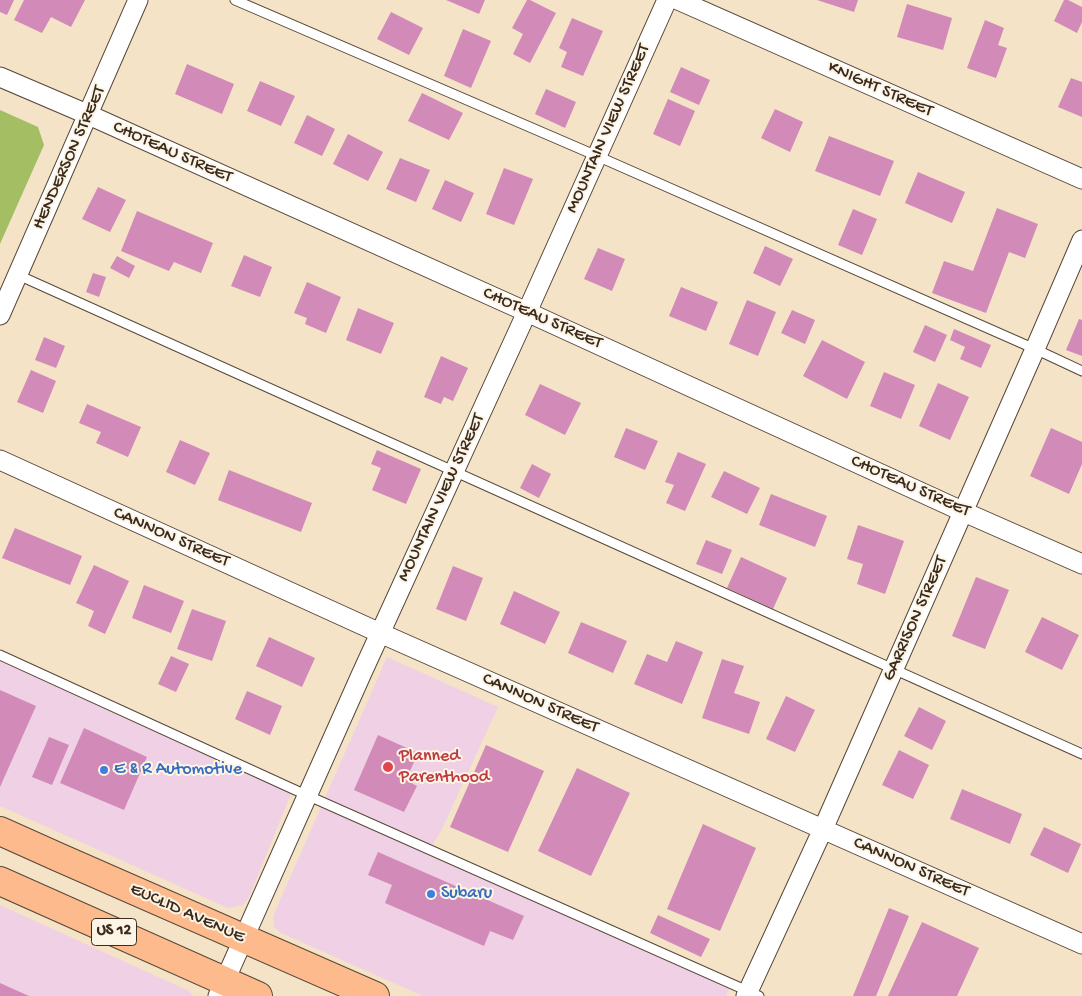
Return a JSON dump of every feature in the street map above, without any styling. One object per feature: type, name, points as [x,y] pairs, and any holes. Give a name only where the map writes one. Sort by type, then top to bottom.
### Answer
[{"type":"highway","name":"EUCLID AVENUE","points":[[0,831],[375,996]]},
{"type":"highway","name":"US 12","points":[[0,881],[221,989],[258,996]]},
{"type":"street","name":"HENDERSON STREET","points":[[0,315],[138,0]]},
{"type":"street","name":"MOUNTAIN VIEW STREET","points":[[221,989],[667,0]]},
{"type":"street","name":"KNIGHT STREET","points":[[678,0],[1082,179]]},
{"type":"street","name":"CHOTEAU STREET","points":[[0,77],[89,115],[527,312],[1082,564]]},
{"type":"street","name":"GARRISON STREET","points":[[751,994],[1082,240]]},
{"type":"street","name":"CANNON STREET","points":[[0,460],[380,633],[1082,944]]},
{"type":"lane","points":[[235,0],[597,156],[1082,371]]},
{"type":"lane","points":[[18,275],[1082,754]]},
{"type":"lane","points":[[0,655],[751,994]]},
{"type":"shaded area","points":[[0,655],[293,789],[249,897],[243,905],[228,908],[0,806]]},
{"type":"shaded area","points":[[387,657],[498,707],[442,829],[430,849],[731,984],[726,996],[423,996],[281,933],[274,927],[273,916]]},
{"type":"shaded area","points":[[0,905],[189,991],[193,996],[0,996]]},
{"type":"green space","points":[[0,110],[38,127],[44,145],[0,244]]},
{"type":"building","points":[[0,0],[14,0],[7,15],[0,12]]},
{"type":"building","points":[[24,0],[85,0],[71,27],[51,17],[42,33],[14,20]]},
{"type":"building","points":[[446,0],[485,0],[479,14]]},
{"type":"building","points":[[527,0],[556,13],[530,63],[513,54],[523,34],[512,28]]},
{"type":"building","points":[[817,0],[858,0],[854,12]]},
{"type":"building","points":[[1064,0],[1082,7],[1082,22],[1077,33],[1054,21]]},
{"type":"building","points":[[907,4],[952,18],[943,50],[897,37]]},
{"type":"building","points":[[391,12],[423,28],[409,55],[377,39]]},
{"type":"building","points":[[572,18],[603,31],[583,76],[561,67],[567,52],[559,48]]},
{"type":"building","points":[[985,20],[1004,28],[998,45],[1007,48],[996,78],[967,68]]},
{"type":"building","points":[[463,29],[491,41],[471,88],[444,76]]},
{"type":"building","points":[[187,64],[234,84],[222,114],[175,94]]},
{"type":"building","points":[[681,67],[710,80],[699,105],[670,92]]},
{"type":"building","points":[[1071,78],[1082,82],[1082,117],[1058,107]]},
{"type":"building","points":[[260,81],[295,96],[281,126],[247,111]]},
{"type":"building","points":[[546,89],[576,102],[565,128],[535,114]]},
{"type":"building","points":[[422,93],[463,113],[449,140],[408,121]]},
{"type":"building","points":[[668,99],[695,111],[680,146],[653,134]]},
{"type":"building","points":[[775,109],[803,122],[790,152],[761,138]]},
{"type":"building","points":[[307,115],[335,129],[322,156],[294,143]]},
{"type":"building","points":[[348,134],[383,152],[368,181],[333,164]]},
{"type":"building","points":[[829,136],[894,161],[880,196],[815,171]]},
{"type":"building","points":[[400,158],[430,170],[416,202],[386,189]]},
{"type":"building","points":[[504,168],[533,179],[514,225],[486,214]]},
{"type":"building","points":[[918,172],[965,192],[952,223],[905,203]]},
{"type":"building","points":[[445,180],[474,193],[461,222],[432,209]]},
{"type":"building","points":[[98,187],[126,200],[110,232],[82,219]]},
{"type":"building","points":[[997,208],[1038,224],[1025,258],[1009,252],[986,313],[932,293],[944,261],[973,271]]},
{"type":"building","points":[[853,209],[877,219],[862,255],[838,245]]},
{"type":"building","points":[[137,211],[213,243],[201,273],[174,262],[169,271],[121,251]]},
{"type":"building","points":[[765,246],[793,259],[780,286],[753,273]]},
{"type":"building","points":[[598,248],[625,259],[612,291],[584,279]]},
{"type":"building","points":[[244,255],[272,267],[260,297],[231,286]]},
{"type":"building","points":[[117,256],[135,266],[129,278],[110,268]]},
{"type":"building","points":[[93,273],[106,277],[99,297],[86,292]]},
{"type":"building","points":[[307,282],[341,297],[326,333],[305,324],[307,318],[294,313]]},
{"type":"building","points":[[681,287],[718,302],[706,331],[669,316]]},
{"type":"building","points":[[747,300],[776,312],[758,356],[729,344]]},
{"type":"building","points":[[358,308],[394,323],[381,354],[346,340]]},
{"type":"building","points":[[792,310],[815,320],[805,344],[781,333]]},
{"type":"building","points":[[1079,319],[1082,320],[1082,356],[1066,350]]},
{"type":"building","points":[[925,325],[947,335],[935,362],[913,352]]},
{"type":"building","points":[[954,329],[991,345],[981,368],[960,359],[965,347],[950,340]]},
{"type":"building","points":[[44,337],[65,346],[56,368],[35,360]]},
{"type":"building","points":[[822,340],[865,362],[847,399],[803,376]]},
{"type":"building","points":[[441,356],[468,368],[453,401],[444,397],[441,404],[424,397]]},
{"type":"building","points":[[31,370],[56,381],[43,413],[17,402]]},
{"type":"building","points":[[884,372],[915,385],[901,419],[870,406]]},
{"type":"building","points":[[938,383],[969,397],[950,440],[919,426]]},
{"type":"building","points":[[540,384],[581,403],[565,435],[525,415]]},
{"type":"building","points":[[87,404],[141,427],[128,457],[96,443],[101,432],[79,423]]},
{"type":"building","points":[[626,428],[658,441],[645,470],[614,457]]},
{"type":"building","points":[[1051,428],[1082,442],[1082,464],[1069,494],[1030,476]]},
{"type":"building","points":[[180,440],[210,453],[195,485],[166,472]]},
{"type":"building","points":[[377,450],[421,469],[406,504],[372,490],[381,468],[371,464]]},
{"type":"building","points":[[678,452],[706,464],[685,511],[666,503],[674,485],[665,482]]},
{"type":"building","points":[[532,464],[551,474],[539,498],[520,488]]},
{"type":"building","points":[[229,470],[312,503],[301,532],[218,500]]},
{"type":"building","points":[[724,471],[760,488],[747,514],[711,497]]},
{"type":"building","points":[[771,494],[827,516],[815,547],[759,525]]},
{"type":"building","points":[[858,525],[904,541],[885,594],[857,584],[863,564],[847,559]]},
{"type":"building","points":[[15,528],[82,556],[70,585],[2,558]]},
{"type":"building","points":[[706,540],[732,550],[722,574],[696,564]]},
{"type":"building","points":[[741,557],[787,578],[773,609],[727,588]]},
{"type":"building","points":[[94,565],[129,581],[105,634],[88,626],[94,611],[76,603]]},
{"type":"building","points":[[453,566],[483,578],[466,621],[436,609]]},
{"type":"building","points":[[976,577],[1009,590],[985,649],[952,636]]},
{"type":"building","points":[[144,585],[184,601],[171,633],[132,618]]},
{"type":"building","points":[[514,591],[560,612],[545,644],[500,624]]},
{"type":"building","points":[[192,609],[226,621],[212,661],[177,649]]},
{"type":"building","points":[[1042,617],[1079,635],[1062,670],[1025,652]]},
{"type":"building","points":[[581,622],[627,641],[613,673],[568,653]]},
{"type":"building","points":[[269,637],[315,658],[302,687],[256,666]]},
{"type":"building","points":[[676,641],[703,652],[682,704],[634,684],[647,654],[667,662]]},
{"type":"building","points":[[171,656],[189,664],[176,692],[158,684]]},
{"type":"building","points":[[722,659],[744,666],[734,693],[760,702],[749,734],[702,718]]},
{"type":"building","points":[[0,690],[36,706],[0,787]]},
{"type":"building","points":[[247,691],[282,706],[270,735],[235,719]]},
{"type":"building","points":[[786,696],[815,710],[795,752],[766,739]]},
{"type":"building","points":[[919,707],[946,721],[932,750],[904,736]]},
{"type":"building","name":"E & R Automotive","points":[[84,728],[147,757],[124,810],[60,783]]},
{"type":"building","name":"Planned Parenthood","points":[[378,735],[418,753],[406,780],[417,786],[404,812],[354,790]]},
{"type":"building","points":[[49,737],[69,745],[52,785],[32,777]]},
{"type":"building","points":[[486,745],[544,771],[508,852],[450,827]]},
{"type":"building","points":[[899,750],[929,765],[913,799],[882,785]]},
{"type":"building","points":[[577,768],[630,793],[591,876],[538,851]]},
{"type":"building","points":[[962,789],[1022,814],[1010,844],[950,819]]},
{"type":"building","points":[[703,824],[756,848],[720,931],[667,909]]},
{"type":"building","points":[[1044,827],[1081,844],[1068,873],[1030,855]]},
{"type":"building","name":"Subaru","points":[[378,852],[524,916],[513,940],[490,931],[484,946],[385,903],[392,885],[368,875]]},
{"type":"building","points":[[889,908],[909,916],[876,996],[853,996]]},
{"type":"building","points":[[658,915],[710,939],[701,957],[650,933]]},
{"type":"building","points":[[922,922],[979,948],[957,996],[888,996]]},
{"type":"building","points":[[0,983],[29,996],[0,996]]},
{"type":"place","name":"Planned Parenthood","points":[[388,767]]},
{"type":"place","name":"E & R Automotive","points":[[104,770]]},
{"type":"place","name":"Subaru","points":[[431,894]]}]
